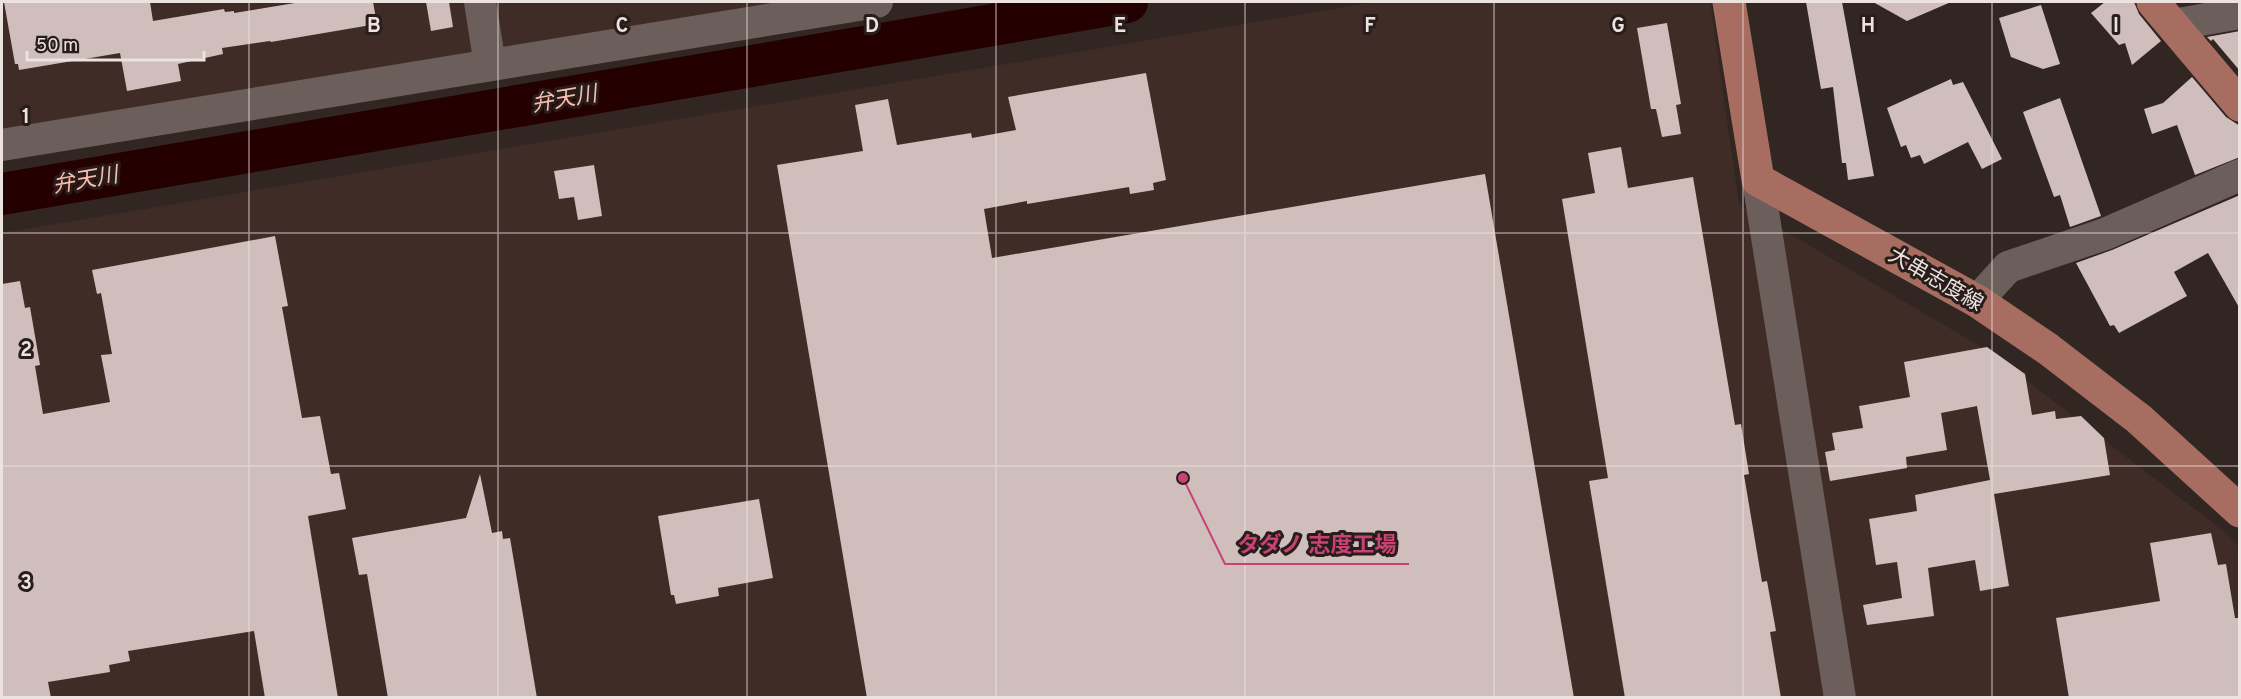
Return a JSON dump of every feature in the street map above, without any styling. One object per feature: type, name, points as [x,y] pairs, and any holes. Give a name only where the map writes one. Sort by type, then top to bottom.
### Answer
[{"type":"main road","points":[[1729,2],[1758,180]]},
{"type":"main road","points":[[2163,13],[2240,105]]},
{"type":"main road","name":"大串志度線","points":[[1758,180],[1977,301],[2048,349],[2139,419],[2240,511]]},
{"type":"street","points":[[480,2],[490,65]]},
{"type":"street","points":[[2,145],[877,2]]},
{"type":"street","points":[[2163,13],[2240,13]]},
{"type":"street","points":[[1977,301],[2008,267],[2105,234],[2240,175]]},
{"type":"street","points":[[1758,180],[1840,698]]},
{"type":"shaded area","points":[[2,2],[823,2],[2,130]]},
{"type":"shaded area","points":[[1375,2],[1710,2],[1739,204],[1988,351],[2226,533],[2239,546],[2239,697],[2,698],[2,233]]},
{"type":"building","points":[[4,2],[150,2],[153,21],[224,9],[225,12],[234,11],[234,13],[301,2],[373,2],[377,24],[222,48],[223,54],[178,64],[181,81],[127,91],[120,53],[19,70],[18,64],[15,64]]},
{"type":"building","points":[[426,2],[449,2],[453,27],[431,31]]},
{"type":"building","points":[[1806,2],[1842,2],[1874,176],[1848,180],[1846,163],[1842,163],[1833,87],[1821,89]]},
{"type":"building","points":[[1873,2],[1951,2],[1907,21]]},
{"type":"building","points":[[2105,2],[2134,2],[2139,14],[2161,41],[2132,65],[2125,43],[2119,45],[2091,13]]},
{"type":"building","points":[[2041,5],[2060,64],[2043,69],[2011,57],[1999,18]]},
{"type":"building","points":[[1667,23],[1681,104],[1676,105],[1681,134],[1662,137],[1656,109],[1651,109],[1637,28]]},
{"type":"building","points":[[2240,31],[2240,71],[2213,39],[2211,41],[2207,37]]},
{"type":"building","points":[[1146,73],[1166,180],[1153,183],[1154,190],[1130,194],[1129,187],[984,209],[992,258],[1485,174],[1574,698],[867,698],[777,165],[863,151],[855,105],[888,99],[897,145],[971,133],[972,138],[1016,130],[1008,97]]},
{"type":"building","points":[[2192,77],[2226,117],[2240,126],[2240,157],[2195,175],[2177,125],[2152,134],[2144,109],[2163,103]]},
{"type":"building","points":[[1951,79],[1953,85],[1963,82],[2002,159],[1982,169],[1968,142],[1924,164],[1920,155],[1911,158],[1906,145],[1901,147],[1887,108]]},
{"type":"building","points":[[2060,98],[2101,216],[2070,227],[2060,195],[2054,197],[2023,112]]},
{"type":"building","points":[[1621,147],[1628,188],[1693,177],[1735,425],[1741,424],[1749,474],[1744,475],[1762,582],[1767,581],[1776,631],[1770,632],[1781,698],[1625,698],[1589,481],[1608,478],[1562,199],[1595,193],[1588,153]]},
{"type":"building","points":[[594,165],[602,216],[578,220],[574,197],[559,199],[554,171]]},
{"type":"building","points":[[2240,195],[2240,309],[2208,253],[2174,272],[2187,296],[2119,333],[2114,325],[2110,326],[2076,263]]},
{"type":"building","points":[[275,236],[288,306],[282,307],[302,418],[320,416],[331,474],[339,473],[346,509],[308,516],[338,698],[265,698],[254,631],[128,651],[130,661],[109,665],[110,672],[48,682],[51,698],[2,698],[2,284],[20,281],[25,308],[30,307],[40,365],[35,366],[43,414],[110,402],[101,355],[112,354],[101,293],[97,294],[92,270]]},
{"type":"building","points":[[1987,347],[2025,374],[2032,415],[2055,411],[2056,419],[2081,416],[2104,438],[2110,475],[1994,494],[2009,586],[1980,591],[1975,560],[1928,568],[1934,616],[1867,625],[1863,605],[1902,598],[1897,562],[1876,565],[1869,519],[1917,511],[1915,495],[1990,480],[1977,406],[1941,413],[1947,450],[1906,457],[1907,468],[1830,481],[1825,452],[1835,450],[1832,433],[1863,428],[1859,406],[1910,397],[1904,362]]},
{"type":"building","points":[[480,474],[492,533],[502,531],[503,539],[510,538],[537,698],[388,698],[367,574],[359,575],[352,538],[466,518]]},
{"type":"building","points":[[759,499],[773,578],[718,588],[719,596],[676,604],[674,595],[671,595],[658,516]]},
{"type":"building","points":[[2211,533],[2218,565],[2226,564],[2235,618],[2240,618],[2240,698],[2069,698],[2056,618],[2160,601],[2150,543]]},
{"type":"waterway","name":"弁天川","points":[[2,194],[1127,2]]},
{"type":"place","name":"タダノ 志度工場","points":[[1183,478]]}]
